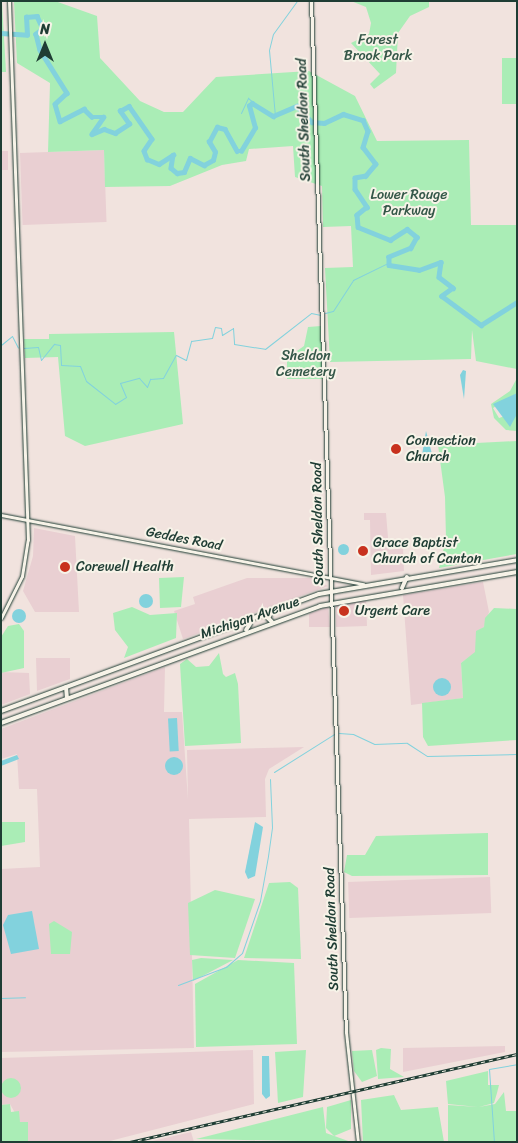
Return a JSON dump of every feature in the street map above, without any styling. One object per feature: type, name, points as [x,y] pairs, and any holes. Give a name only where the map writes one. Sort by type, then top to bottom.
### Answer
[{"type":"main road","name":"Michigan Avenue","points":[[1,711],[272,610],[331,591],[422,574],[517,560]]},
{"type":"main road","name":"Michigan Avenue","points":[[1,723],[244,632],[331,602],[402,588],[517,572]]},
{"type":"main road","points":[[422,574],[419,580],[423,585]]},
{"type":"main road","points":[[402,588],[407,577]]},
{"type":"main road","points":[[272,610],[268,618],[272,622]]},
{"type":"main road","points":[[244,632],[250,625],[245,620]]},
{"type":"main road","points":[[107,671],[103,678],[108,683]]},
{"type":"main road","points":[[66,687],[67,698]]},
{"type":"street","points":[[1,618],[25,568],[28,520],[9,1]]},
{"type":"street","name":"South Sheldon Road","points":[[311,1],[348,1047],[358,1142]]},
{"type":"street","name":"Geddes Road","points":[[1,515],[363,584]]},
{"type":"shaded area","points":[[104,150],[107,222],[23,225],[20,153]]},
{"type":"shaded area","points":[[1,151],[8,151],[8,170],[1,170]]},
{"type":"shaded area","points":[[364,513],[386,513],[389,550],[403,548],[404,571],[371,575],[370,520],[364,520]]},
{"type":"shaded area","points":[[34,528],[75,536],[79,612],[35,612],[23,591],[33,556]]},
{"type":"shaded area","points":[[247,578],[310,578],[328,586],[183,639],[174,611],[195,604],[193,597]]},
{"type":"shaded area","points":[[483,582],[489,612],[484,627],[476,632],[476,652],[461,663],[463,698],[411,705],[403,595]]},
{"type":"shaded area","points":[[366,599],[367,626],[336,627],[336,604]]},
{"type":"shaded area","points":[[328,606],[330,627],[309,627],[309,614]]},
{"type":"shaded area","points":[[36,658],[70,658],[70,679],[37,691]]},
{"type":"shaded area","points":[[165,667],[164,712],[182,712],[188,800],[187,750],[304,747],[269,769],[265,779],[266,817],[189,819],[194,1048],[1,1052],[1,869],[40,867],[37,789],[19,789],[17,754],[1,759],[1,729]]},
{"type":"shaded area","points":[[1,672],[29,673],[30,694],[1,705]]},
{"type":"shaded area","points":[[490,877],[491,913],[349,918],[348,882]]},
{"type":"shaded area","points":[[505,1046],[505,1052],[403,1072],[403,1048]]},
{"type":"shaded area","points":[[253,1050],[254,1104],[106,1142],[28,1142],[28,1122],[20,1122],[10,1104],[1,1105],[1,1058]]},
{"type":"shaded area","points":[[191,1132],[194,1142],[148,1142]]},
{"type":"green space","name":"Lower Rouge Parkway","points":[[14,1],[55,1],[97,16],[100,58],[140,101],[164,112],[183,112],[216,77],[309,71],[355,96],[377,141],[469,140],[471,225],[517,225],[517,369],[476,361],[472,330],[471,359],[330,362],[325,268],[353,267],[351,226],[323,227],[322,186],[295,177],[293,146],[249,149],[246,161],[222,165],[170,186],[105,187],[104,150],[48,152],[50,83],[17,63]]},
{"type":"green space","name":"Forest Brook Park","points":[[351,1],[429,1],[429,7],[410,16],[398,33],[396,73],[374,89],[370,84],[380,74],[351,43],[369,34],[371,23],[366,7]]},
{"type":"green space","points":[[2,3],[6,72],[1,72]]},
{"type":"green space","points":[[502,58],[517,58],[517,104],[502,104]]},
{"type":"green space","name":"Sheldon Cemetery","points":[[321,326],[323,379],[287,379],[287,358],[304,346],[308,327]]},
{"type":"green space","points":[[174,332],[183,424],[85,446],[65,436],[58,357],[25,358],[24,339],[49,339],[49,334]]},
{"type":"green space","points":[[517,378],[517,393],[493,408],[499,418],[517,412],[517,431],[506,430],[494,418],[491,404],[510,391]]},
{"type":"green space","points":[[517,441],[517,554],[439,568],[446,539],[445,497],[438,445]]},
{"type":"green space","points":[[184,577],[181,607],[160,608],[159,578]]},
{"type":"green space","points":[[132,607],[150,615],[177,613],[176,638],[124,658],[128,647],[115,630],[113,613]]},
{"type":"green space","points":[[494,608],[517,609],[517,740],[428,746],[423,737],[422,703],[463,698],[461,663],[475,652],[476,631],[484,627],[485,618]]},
{"type":"green space","points":[[19,624],[24,631],[24,668],[1,673],[1,637],[8,626]]},
{"type":"green space","points":[[219,653],[223,674],[226,677],[235,673],[238,684],[241,743],[185,746],[180,664],[187,659],[196,667],[209,666]]},
{"type":"green space","points":[[1,822],[25,822],[25,842],[1,846]]},
{"type":"green space","points":[[488,833],[488,875],[352,876],[344,872],[347,855],[365,855],[376,836]]},
{"type":"green space","points":[[290,882],[298,888],[301,959],[244,958],[269,883]]},
{"type":"green space","points":[[215,890],[255,899],[235,958],[190,955],[188,903]]},
{"type":"green space","points":[[54,921],[72,932],[70,954],[51,954],[49,924]]},
{"type":"green space","points":[[201,958],[233,960],[193,981],[192,960]]},
{"type":"green space","points":[[238,960],[294,963],[297,1044],[196,1047],[195,984]]},
{"type":"green space","points":[[381,1048],[391,1049],[390,1069],[404,1077],[378,1079],[376,1050]]},
{"type":"green space","points":[[306,1050],[303,1097],[278,1103],[275,1052]]},
{"type":"green space","points":[[372,1050],[377,1076],[362,1082],[354,1071],[352,1051]]},
{"type":"green space","points":[[488,1071],[488,1085],[499,1085],[497,1093],[494,1103],[479,1107],[495,1104],[504,1092],[506,1111],[517,1111],[517,1142],[448,1142],[448,1105],[478,1107],[448,1104],[446,1081]]},
{"type":"green space","points":[[7,1078],[15,1078],[21,1084],[21,1092],[15,1098],[7,1098],[1,1092],[1,1084]]},
{"type":"green space","points":[[394,1095],[401,1110],[438,1107],[444,1142],[363,1142],[361,1100]]},
{"type":"green space","points":[[351,1100],[351,1129],[334,1136],[326,1128],[327,1107]]},
{"type":"green space","points":[[10,1104],[11,1112],[19,1111],[20,1122],[28,1122],[28,1142],[2,1142],[1,1105]]},
{"type":"green space","points":[[323,1107],[326,1133],[351,1142],[196,1139]]},
{"type":"water","points":[[463,370],[466,371],[464,399],[460,375]]},
{"type":"water","points":[[517,393],[517,414],[510,427],[493,404]]},
{"type":"water","points":[[426,431],[432,454],[427,458],[422,455]]},
{"type":"water","points":[[343,543],[349,549],[343,555],[337,549]]},
{"type":"water","points":[[146,594],[151,596],[153,601],[151,606],[146,608],[141,606],[139,601],[141,596]]},
{"type":"water","points":[[19,609],[24,611],[26,616],[24,621],[19,623],[14,621],[12,616],[14,611]]},
{"type":"water","points":[[442,678],[448,681],[451,687],[448,693],[442,696],[436,693],[433,687],[436,681]]},
{"type":"water","points":[[168,718],[177,718],[179,751],[170,751]]},
{"type":"water","points":[[17,755],[19,759],[1,766],[1,761]]},
{"type":"water","points":[[170,757],[178,757],[183,762],[181,773],[170,775],[165,770],[165,762]]},
{"type":"water","points":[[255,822],[263,827],[255,876],[248,879],[245,872]]},
{"type":"water","points":[[32,911],[39,949],[11,954],[3,925],[8,915]]},
{"type":"water","points":[[262,1056],[269,1056],[270,1096],[266,1099],[262,1094]]},
{"type":"waterway","points":[[275,116],[269,50],[273,34],[297,1]]},
{"type":"waterway","points":[[1,33],[27,35],[26,17],[37,16],[43,29],[36,34],[40,50],[67,93],[55,104],[60,121],[84,109],[92,117],[104,117],[92,134],[104,129],[115,133],[129,124],[120,111],[129,106],[152,139],[144,151],[147,159],[159,164],[173,155],[171,168],[177,173],[184,172],[190,158],[204,165],[213,160],[215,152],[209,142],[217,127],[225,129],[237,151],[241,151],[255,128],[249,106],[252,103],[273,116],[297,106],[312,122],[324,123],[343,114],[363,120],[368,131],[363,147],[376,164],[366,176],[355,178],[355,189],[367,207],[357,215],[358,227],[390,240],[407,229],[417,237],[411,248],[389,257],[389,265],[419,270],[441,262],[439,277],[453,288],[442,296],[481,325],[517,302]]},
{"type":"waterway","points":[[241,113],[248,98],[254,103]]},
{"type":"waterway","points":[[325,313],[333,311],[353,280],[388,263]]},
{"type":"waterway","points":[[24,348],[38,347],[41,360],[54,344],[60,345],[61,365],[80,366],[86,381],[115,404],[126,397],[120,383],[139,378],[147,387],[150,379],[163,378],[176,355],[186,360],[191,341],[212,338],[215,327],[221,328],[222,335],[233,328],[234,344],[265,349],[311,313],[321,315]]},
{"type":"waterway","points":[[1,345],[12,336],[18,348]]},
{"type":"waterway","points":[[339,733],[353,734],[374,744],[407,743],[427,756],[517,754]]},
{"type":"waterway","points":[[274,772],[334,734]]},
{"type":"waterway","points":[[178,985],[226,967],[242,953],[260,901],[268,856],[272,827],[270,779]]},
{"type":"waterway","points":[[1,998],[25,997]]},
{"type":"waterway","points":[[494,1142],[489,1069],[517,1064]]},
{"type":"waterway","points":[[154,1142],[192,1142]]},
{"type":"railway","points":[[130,1142],[517,1054]]},
{"type":"place","name":"Connection Church","points":[[396,449]]},
{"type":"place","name":"Grace Baptist Church of Canton","points":[[363,551]]},
{"type":"place","name":"Corewell Health","points":[[65,567]]},
{"type":"place","name":"Urgent Care","points":[[344,611]]}]
